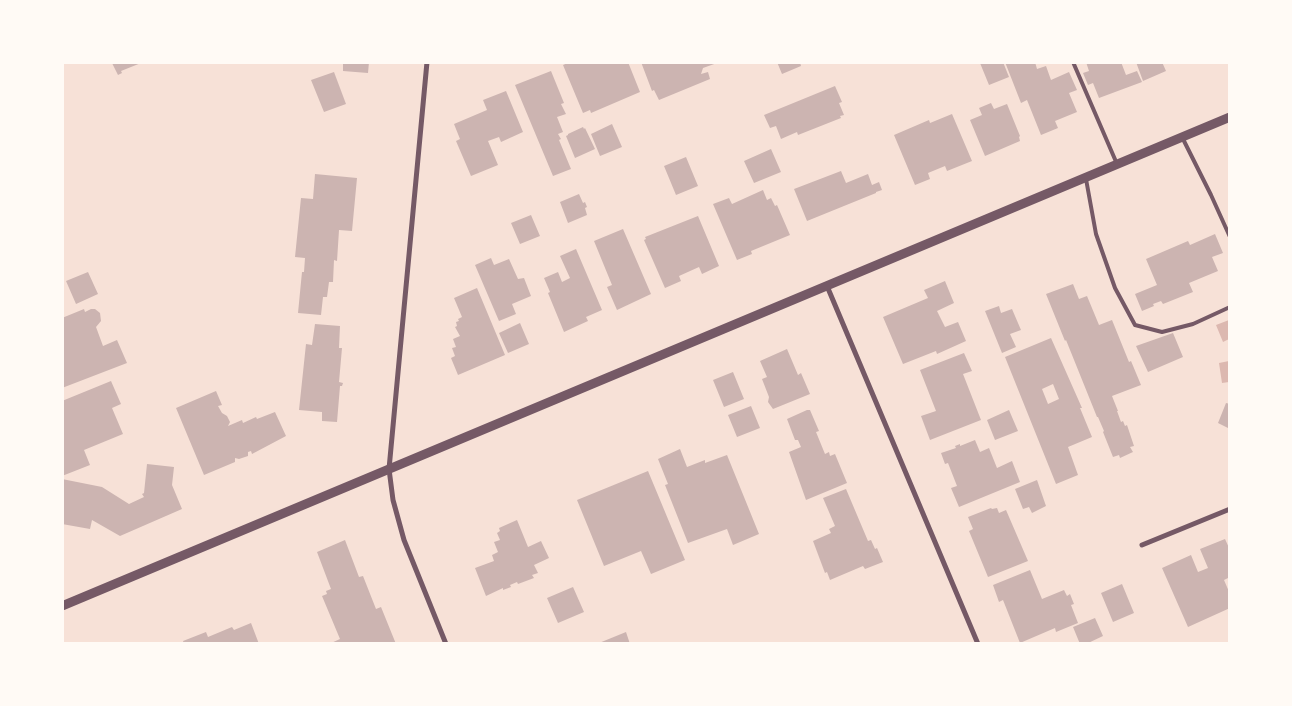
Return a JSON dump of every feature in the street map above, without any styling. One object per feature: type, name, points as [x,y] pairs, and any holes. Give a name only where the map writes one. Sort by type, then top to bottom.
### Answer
[{"type":"street","points":[[427,62],[389,469],[393,500],[404,540],[446,644]]},
{"type":"street","points":[[62,606],[1230,117]]},
{"type":"street","points":[[826,285],[978,644]]},
{"type":"street","points":[[1142,545],[1230,509]]},
{"type":"lane","points":[[1073,62],[1117,164]]},
{"type":"lane","points":[[1182,136],[1230,236]]},
{"type":"lane","points":[[1086,176],[1096,234],[1115,288],[1136,325],[1162,332],[1192,324],[1230,307]]},
{"type":"shaded area","points":[[1229,320],[1229,339],[1223,342],[1216,325]]},
{"type":"shaded area","points":[[1229,361],[1229,382],[1222,383],[1219,363]]},
{"type":"building","points":[[343,62],[369,62],[368,73],[343,71]]},
{"type":"building","points":[[570,62],[628,62],[640,92],[591,113],[590,110],[583,113],[563,65]]},
{"type":"building","points":[[641,62],[717,63],[703,68],[701,74],[708,72],[710,79],[659,100],[654,90],[652,91]]},
{"type":"building","points":[[777,62],[800,62],[801,66],[782,74]]},
{"type":"building","points":[[1003,62],[1009,77],[989,85],[980,63]]},
{"type":"building","points":[[1005,62],[1035,62],[1037,69],[1046,66],[1051,80],[1069,72],[1077,90],[1069,93],[1077,112],[1055,121],[1058,128],[1041,135],[1027,100],[1021,103]]},
{"type":"building","points":[[1086,62],[1121,62],[1126,75],[1137,71],[1142,82],[1099,98],[1093,83],[1088,85],[1083,73],[1089,71]]},
{"type":"building","points":[[1136,62],[1162,62],[1166,71],[1143,81]]},
{"type":"building","points":[[112,63],[141,63],[121,71],[122,73],[118,75]]},
{"type":"building","points":[[551,71],[564,103],[561,104],[566,114],[557,117],[563,132],[558,134],[571,169],[553,176],[515,85]]},
{"type":"building","points":[[334,72],[346,104],[324,112],[311,80]]},
{"type":"building","points":[[835,86],[842,102],[839,103],[844,115],[840,116],[841,118],[798,135],[797,132],[781,139],[776,126],[770,128],[764,115]]},
{"type":"building","points":[[506,91],[523,132],[501,142],[499,137],[488,141],[498,165],[471,176],[456,141],[460,139],[454,124],[487,110],[483,100]]},
{"type":"building","points":[[991,103],[994,109],[1007,104],[1020,136],[1020,141],[985,156],[970,120],[982,115],[979,108]]},
{"type":"building","points":[[952,114],[972,161],[947,171],[945,166],[928,173],[930,179],[915,185],[894,135],[929,120],[930,123]]},
{"type":"building","points":[[612,124],[622,147],[600,156],[591,134]]},
{"type":"building","points":[[583,127],[595,149],[575,158],[566,136]]},
{"type":"building","points":[[771,149],[781,172],[754,183],[744,161]]},
{"type":"building","points":[[686,157],[698,186],[676,195],[664,166]]},
{"type":"building","points":[[841,171],[846,183],[868,174],[872,185],[879,182],[882,190],[807,221],[794,189]]},
{"type":"building","points":[[315,174],[357,178],[352,231],[339,230],[337,261],[334,260],[333,282],[329,282],[327,297],[323,297],[321,315],[298,313],[305,258],[295,257],[301,198],[313,199]]},
{"type":"building","points":[[763,190],[767,200],[771,198],[775,206],[777,205],[790,235],[751,251],[752,254],[737,260],[713,204],[729,198],[732,204]]},
{"type":"building","points":[[579,194],[587,207],[585,208],[587,215],[568,223],[560,202]]},
{"type":"building","points":[[531,215],[540,236],[520,244],[511,223]]},
{"type":"building","points":[[698,216],[719,266],[702,274],[699,267],[679,276],[681,281],[665,288],[644,240],[646,239],[645,237]]},
{"type":"building","points":[[623,229],[651,294],[617,310],[607,287],[612,285],[594,241]]},
{"type":"building","points":[[1215,234],[1223,253],[1212,257],[1218,271],[1189,283],[1193,292],[1163,304],[1161,301],[1142,311],[1135,294],[1157,285],[1146,259],[1188,241],[1190,245]]},
{"type":"building","points":[[576,249],[602,310],[586,317],[588,321],[564,332],[544,278],[558,272],[562,282],[570,278],[560,256]]},
{"type":"building","points":[[491,258],[494,265],[509,259],[518,279],[524,278],[531,296],[512,304],[516,314],[499,321],[475,265]]},
{"type":"building","points":[[88,272],[98,294],[76,304],[66,281]]},
{"type":"building","points":[[945,281],[954,303],[937,311],[945,327],[958,322],[966,341],[937,354],[936,351],[903,364],[883,317],[928,298],[924,290]]},
{"type":"building","points":[[1073,284],[1079,299],[1087,296],[1099,325],[1112,320],[1129,362],[1131,361],[1141,385],[1112,396],[1121,422],[1123,421],[1125,426],[1127,425],[1134,446],[1130,447],[1133,452],[1120,458],[1119,455],[1113,457],[1104,431],[1046,294]]},
{"type":"building","points":[[477,288],[505,355],[458,375],[451,358],[455,356],[452,348],[456,347],[453,339],[460,336],[455,327],[457,326],[456,322],[462,317],[454,298]]},
{"type":"building","points":[[999,306],[1001,313],[1012,309],[1021,330],[1010,334],[1016,347],[1002,353],[985,311]]},
{"type":"building","points":[[84,309],[85,312],[95,309],[100,313],[101,321],[96,327],[103,346],[117,340],[127,363],[62,388],[62,318]]},
{"type":"building","points":[[520,323],[529,344],[508,353],[499,333]]},
{"type":"building","points":[[315,324],[340,326],[339,348],[342,348],[339,382],[343,383],[340,386],[337,422],[322,421],[322,412],[299,410],[306,344],[312,345]]},
{"type":"building","points":[[1173,333],[1183,357],[1148,372],[1136,346]]},
{"type":"building","points":[[1051,338],[1082,408],[1080,408],[1092,437],[1068,447],[1078,475],[1056,484],[1005,357]],"holes":[[[1053,384],[1059,399],[1048,404],[1042,389]]]},
{"type":"building","points":[[787,349],[798,375],[801,373],[810,394],[773,409],[768,402],[769,397],[762,379],[767,377],[760,361]]},
{"type":"building","points":[[964,353],[972,371],[963,374],[981,420],[930,440],[921,416],[936,411],[920,370]]},
{"type":"building","points":[[733,372],[744,399],[724,407],[713,380]]},
{"type":"building","points":[[111,381],[121,404],[112,408],[123,434],[84,450],[90,465],[62,476],[62,401]]},
{"type":"building","points":[[216,391],[222,405],[218,406],[230,422],[228,426],[242,420],[243,423],[275,412],[286,436],[252,454],[251,451],[248,452],[248,456],[239,459],[235,458],[235,462],[204,475],[176,408]]},
{"type":"building","points":[[1226,403],[1230,404],[1230,429],[1218,423]]},
{"type":"building","points":[[751,406],[760,428],[737,437],[728,415]]},
{"type":"building","points":[[810,410],[819,431],[816,432],[825,454],[829,452],[830,456],[835,454],[847,483],[806,500],[789,452],[801,447],[798,440],[795,440],[787,419]]},
{"type":"building","points":[[1009,410],[1018,431],[995,440],[987,420]]},
{"type":"building","points":[[975,440],[980,452],[989,448],[997,468],[1012,461],[1020,482],[959,507],[951,488],[957,486],[948,463],[945,464],[941,453],[956,448],[955,446],[960,444],[960,446]]},
{"type":"building","points":[[680,449],[687,467],[705,460],[705,463],[727,455],[759,534],[733,545],[727,529],[688,543],[665,485],[668,484],[658,459]]},
{"type":"building","points":[[147,464],[174,467],[172,485],[182,509],[120,536],[92,520],[90,529],[62,524],[62,479],[102,487],[129,504],[144,497],[142,494],[144,493]]},
{"type":"building","points":[[648,471],[685,560],[651,574],[641,551],[604,566],[577,500]]},
{"type":"building","points":[[1037,480],[1046,506],[1032,513],[1029,507],[1023,509],[1015,489]]},
{"type":"building","points":[[846,489],[868,541],[871,540],[875,549],[877,548],[883,562],[865,569],[863,566],[830,580],[827,572],[825,573],[813,541],[831,533],[829,529],[835,526],[823,498]]},
{"type":"building","points":[[991,508],[997,508],[999,513],[1006,510],[1028,561],[988,577],[969,531],[973,529],[968,517]]},
{"type":"building","points":[[517,520],[528,547],[541,541],[549,558],[534,565],[538,573],[532,575],[534,578],[518,584],[517,582],[510,585],[511,587],[503,590],[503,588],[486,596],[475,568],[494,561],[492,555],[498,552],[494,542],[500,540],[497,533],[500,531],[499,528]]},
{"type":"building","points":[[1225,539],[1230,550],[1230,577],[1224,580],[1230,594],[1230,608],[1188,627],[1162,568],[1191,555],[1198,572],[1208,568],[1200,549]]},
{"type":"building","points":[[345,540],[359,577],[363,576],[376,609],[381,607],[396,644],[329,644],[340,639],[322,596],[331,589],[317,552]]},
{"type":"building","points":[[1030,570],[1042,599],[1064,590],[1067,596],[1070,594],[1074,604],[1071,605],[1078,623],[1056,632],[1055,628],[1020,643],[1003,600],[999,602],[993,585]]},
{"type":"building","points":[[1122,584],[1134,613],[1113,622],[1101,593]]},
{"type":"building","points":[[573,587],[584,612],[558,623],[547,598]]},
{"type":"building","points":[[1095,618],[1103,636],[1086,644],[1080,644],[1073,627]]},
{"type":"building","points":[[251,623],[259,644],[184,644],[183,641],[206,632],[208,637],[232,627],[234,630]]},
{"type":"building","points":[[626,632],[630,644],[599,644],[599,643]]}]
